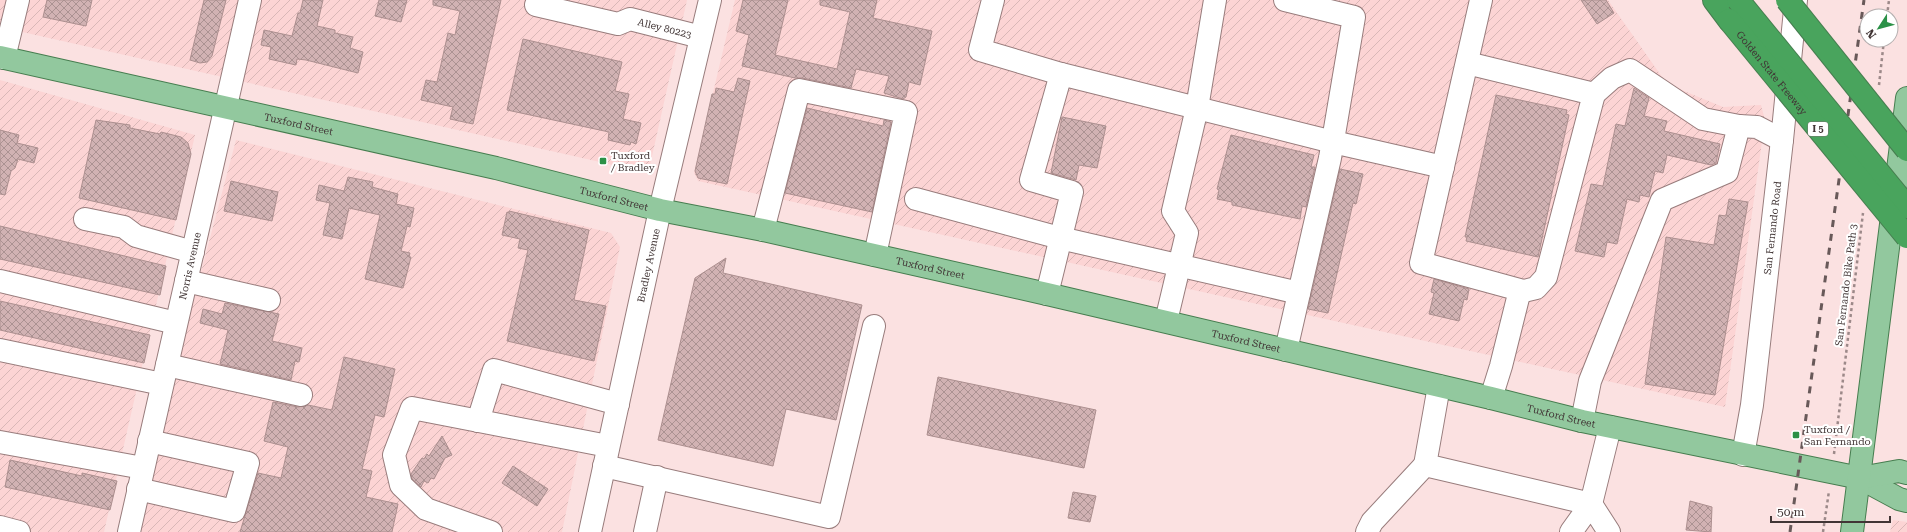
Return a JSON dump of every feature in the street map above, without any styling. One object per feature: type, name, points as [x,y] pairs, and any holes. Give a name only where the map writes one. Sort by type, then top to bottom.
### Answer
[{"type":"highway","name":"Golden State Freeway","points":[[1714,0],[1907,237]]},
{"type":"highway","points":[[1738,0],[1907,207]]},
{"type":"highway","points":[[1755,0],[1907,187]]},
{"type":"highway","points":[[1787,0],[1907,150]]},
{"type":"main road","name":"Tuxford Street","points":[[2,57],[225,109],[504,170],[660,210],[763,230],[1166,321],[1582,421],[1742,456],[1860,478],[1899,499],[1907,501]]},
{"type":"main road","points":[[1852,532],[1907,98]]},
{"type":"main road","name":"Tuxford Street","points":[[1860,478],[1899,471],[1907,473]]},
{"type":"street","points":[[2,57],[18,0]]},
{"type":"street","name":"Norris Avenue","points":[[128,532],[250,0]]},
{"type":"street","name":"Bradley Avenue","points":[[590,532],[660,210],[710,0]]},
{"type":"street","points":[[993,0],[980,50],[1061,74],[1333,142],[1443,167]]},
{"type":"street","points":[[1166,321],[1187,233],[1173,211],[1197,108],[1215,0]]},
{"type":"street","points":[[1285,0],[1354,17],[1333,142],[1286,350]]},
{"type":"street","points":[[1481,0],[1421,263],[1520,290],[1520,292]]},
{"type":"street","name":"San Fernando Road","points":[[1742,456],[1752,405],[1782,140],[1796,0]]},
{"type":"street","name":"Alley 80223","points":[[536,5],[618,24],[630,19],[701,37]]},
{"type":"street","points":[[1467,63],[1594,94]]},
{"type":"street","points":[[1520,292],[1536,288],[1546,277],[1594,94],[1612,78],[1630,70],[1703,119],[1739,126],[1756,127],[1782,140]]},
{"type":"street","points":[[1047,294],[1072,192],[1031,180],[1061,74]]},
{"type":"street","points":[[763,230],[799,90],[906,112],[875,255]]},
{"type":"street","points":[[1582,421],[1590,381],[1662,200],[1727,172],[1739,126]]},
{"type":"street","points":[[916,199],[1060,238],[1179,266],[1298,298]]},
{"type":"street","points":[[86,219],[124,227],[136,236],[193,252]]},
{"type":"street","points":[[186,281],[269,300]]},
{"type":"street","points":[[0,282],[176,323]]},
{"type":"street","points":[[1491,398],[1502,366],[1520,292]]},
{"type":"street","points":[[491,532],[426,509],[401,485],[394,455],[412,408],[478,421],[606,456],[657,477],[829,517],[874,326]]},
{"type":"street","points":[[0,350],[301,395]]},
{"type":"street","points":[[478,421],[494,370],[618,404]]},
{"type":"street","points":[[1367,532],[1372,522],[1425,465],[1439,386]]},
{"type":"street","points":[[1571,532],[1591,504],[1610,427]]},
{"type":"street","points":[[138,489],[234,511],[248,463],[149,441]]},
{"type":"street","points":[[0,442],[143,468]]},
{"type":"street","points":[[1425,465],[1591,504],[1609,532]]},
{"type":"street","points":[[645,532],[657,477]]},
{"type":"street","points":[[0,527],[19,532]]},
{"type":"path","points":[[1879,87],[1883,48]]},
{"type":"path","name":"San Fernando Bike Path 3","points":[[1823,532],[1864,206]]},
{"type":"shaded area","points":[[0,0],[687,0],[650,165],[631,169],[0,27]]},
{"type":"shaded area","points":[[735,0],[1608,0],[1667,84],[1723,107],[1761,105],[1765,120],[1725,407],[698,181],[694,173]]},
{"type":"shaded area","points":[[0,80],[195,135],[104,532],[0,532]]},
{"type":"shaded area","points":[[236,140],[611,233],[620,247],[562,532],[132,532]]},
{"type":"shaded area","points":[[1893,520],[1907,522],[1907,532],[1890,532]]},
{"type":"building","points":[[47,0],[92,0],[86,26],[43,17]]},
{"type":"building","points":[[204,0],[226,0],[212,56],[207,62],[200,63],[190,60]]},
{"type":"building","points":[[303,0],[323,0],[317,26],[335,30],[335,33],[353,37],[350,48],[363,52],[358,73],[306,60],[297,59],[296,65],[269,59],[271,47],[261,45],[264,30],[292,36]]},
{"type":"building","points":[[379,0],[407,0],[401,22],[375,16]]},
{"type":"building","points":[[433,0],[501,0],[473,124],[450,119],[453,107],[421,100],[426,80],[437,82],[448,33],[455,35],[460,11],[433,5]]},
{"type":"building","points":[[743,0],[788,0],[775,55],[837,69],[850,12],[820,5],[820,0],[877,0],[873,18],[932,31],[920,85],[909,82],[906,97],[903,99],[884,93],[889,76],[856,69],[851,88],[802,78],[795,78],[742,66],[749,35],[736,31]]},
{"type":"building","points":[[1581,0],[1606,0],[1614,13],[1597,24]]},
{"type":"building","points":[[523,39],[622,62],[615,91],[629,94],[623,119],[641,123],[636,144],[631,142],[630,145],[608,140],[609,132],[507,110]]},
{"type":"building","points":[[738,78],[750,81],[727,184],[698,178],[695,171],[712,94],[715,94],[716,88],[734,92]]},
{"type":"building","points":[[1634,88],[1649,98],[1644,116],[1667,121],[1664,131],[1720,144],[1716,163],[1711,165],[1667,155],[1663,173],[1655,171],[1649,197],[1640,195],[1639,202],[1627,199],[1617,244],[1607,242],[1604,257],[1575,251],[1591,184],[1603,186],[1616,124],[1625,126]]},
{"type":"building","points":[[1496,95],[1567,110],[1566,114],[1569,115],[1538,257],[1466,241],[1467,237],[1465,237]]},
{"type":"building","points":[[807,108],[883,126],[884,120],[891,122],[872,212],[785,193]]},
{"type":"building","points":[[1062,117],[1106,126],[1097,168],[1079,165],[1076,180],[1051,173]]},
{"type":"building","points":[[96,120],[130,125],[130,128],[160,134],[161,132],[181,137],[188,143],[191,154],[176,220],[79,198]]},
{"type":"building","points":[[0,130],[19,135],[17,143],[38,148],[34,163],[18,159],[15,168],[11,171],[5,195],[0,194]]},
{"type":"building","points":[[1231,135],[1314,155],[1311,167],[1315,167],[1306,207],[1302,206],[1300,219],[1232,205],[1232,202],[1217,199],[1219,190],[1217,189]]},
{"type":"building","points":[[1340,169],[1363,174],[1356,204],[1353,203],[1328,313],[1308,309]]},
{"type":"building","points":[[348,177],[373,182],[372,187],[398,194],[396,204],[414,208],[410,227],[407,226],[401,251],[410,253],[409,257],[411,257],[403,288],[365,279],[380,215],[349,208],[342,239],[323,235],[330,203],[316,200],[319,185],[344,191]]},
{"type":"building","points":[[231,181],[278,192],[272,221],[224,211]]},
{"type":"building","points":[[1729,199],[1748,202],[1715,395],[1645,384],[1666,237],[1714,245],[1719,215],[1726,216]]},
{"type":"building","points":[[509,211],[589,230],[574,300],[606,306],[594,361],[507,341],[528,250],[518,248],[520,239],[502,235],[507,212],[509,213]]},
{"type":"building","points":[[0,226],[166,266],[160,295],[0,259]]},
{"type":"building","points":[[726,258],[723,273],[862,305],[836,420],[786,409],[773,466],[658,440],[695,278]]},
{"type":"building","points":[[1434,279],[1469,289],[1467,300],[1464,299],[1459,321],[1429,314],[1434,293],[1431,292]]},
{"type":"building","points":[[0,301],[150,335],[144,363],[0,330]]},
{"type":"building","points":[[225,303],[279,314],[272,341],[302,348],[299,362],[295,361],[291,380],[220,364],[228,330],[200,323],[203,309],[222,314]]},
{"type":"building","points":[[344,357],[395,369],[384,417],[375,415],[362,469],[372,471],[366,497],[398,504],[392,532],[240,532],[258,473],[281,478],[288,447],[264,441],[273,402],[298,407],[308,405],[332,410]]},
{"type":"building","points":[[938,377],[1096,410],[1084,468],[927,435]]},
{"type":"building","points":[[442,436],[452,455],[445,458],[434,479],[431,478],[428,483],[424,481],[421,487],[412,479],[411,474],[422,458],[424,459],[427,454],[429,456]]},
{"type":"building","points":[[10,460],[82,476],[82,473],[117,481],[110,510],[5,487]]},
{"type":"building","points":[[513,466],[548,489],[537,506],[502,483]]},
{"type":"building","points":[[1073,492],[1096,496],[1090,522],[1068,518]]},
{"type":"building","points":[[1690,501],[1712,507],[1711,532],[1686,530]]},
{"type":"railway","points":[[1790,532],[1864,0]]},
{"type":"place","name":"Tuxford / Bradley","points":[[603,161]]},
{"type":"place","name":"Tuxford / San Fernando","points":[[1796,435]]}]
